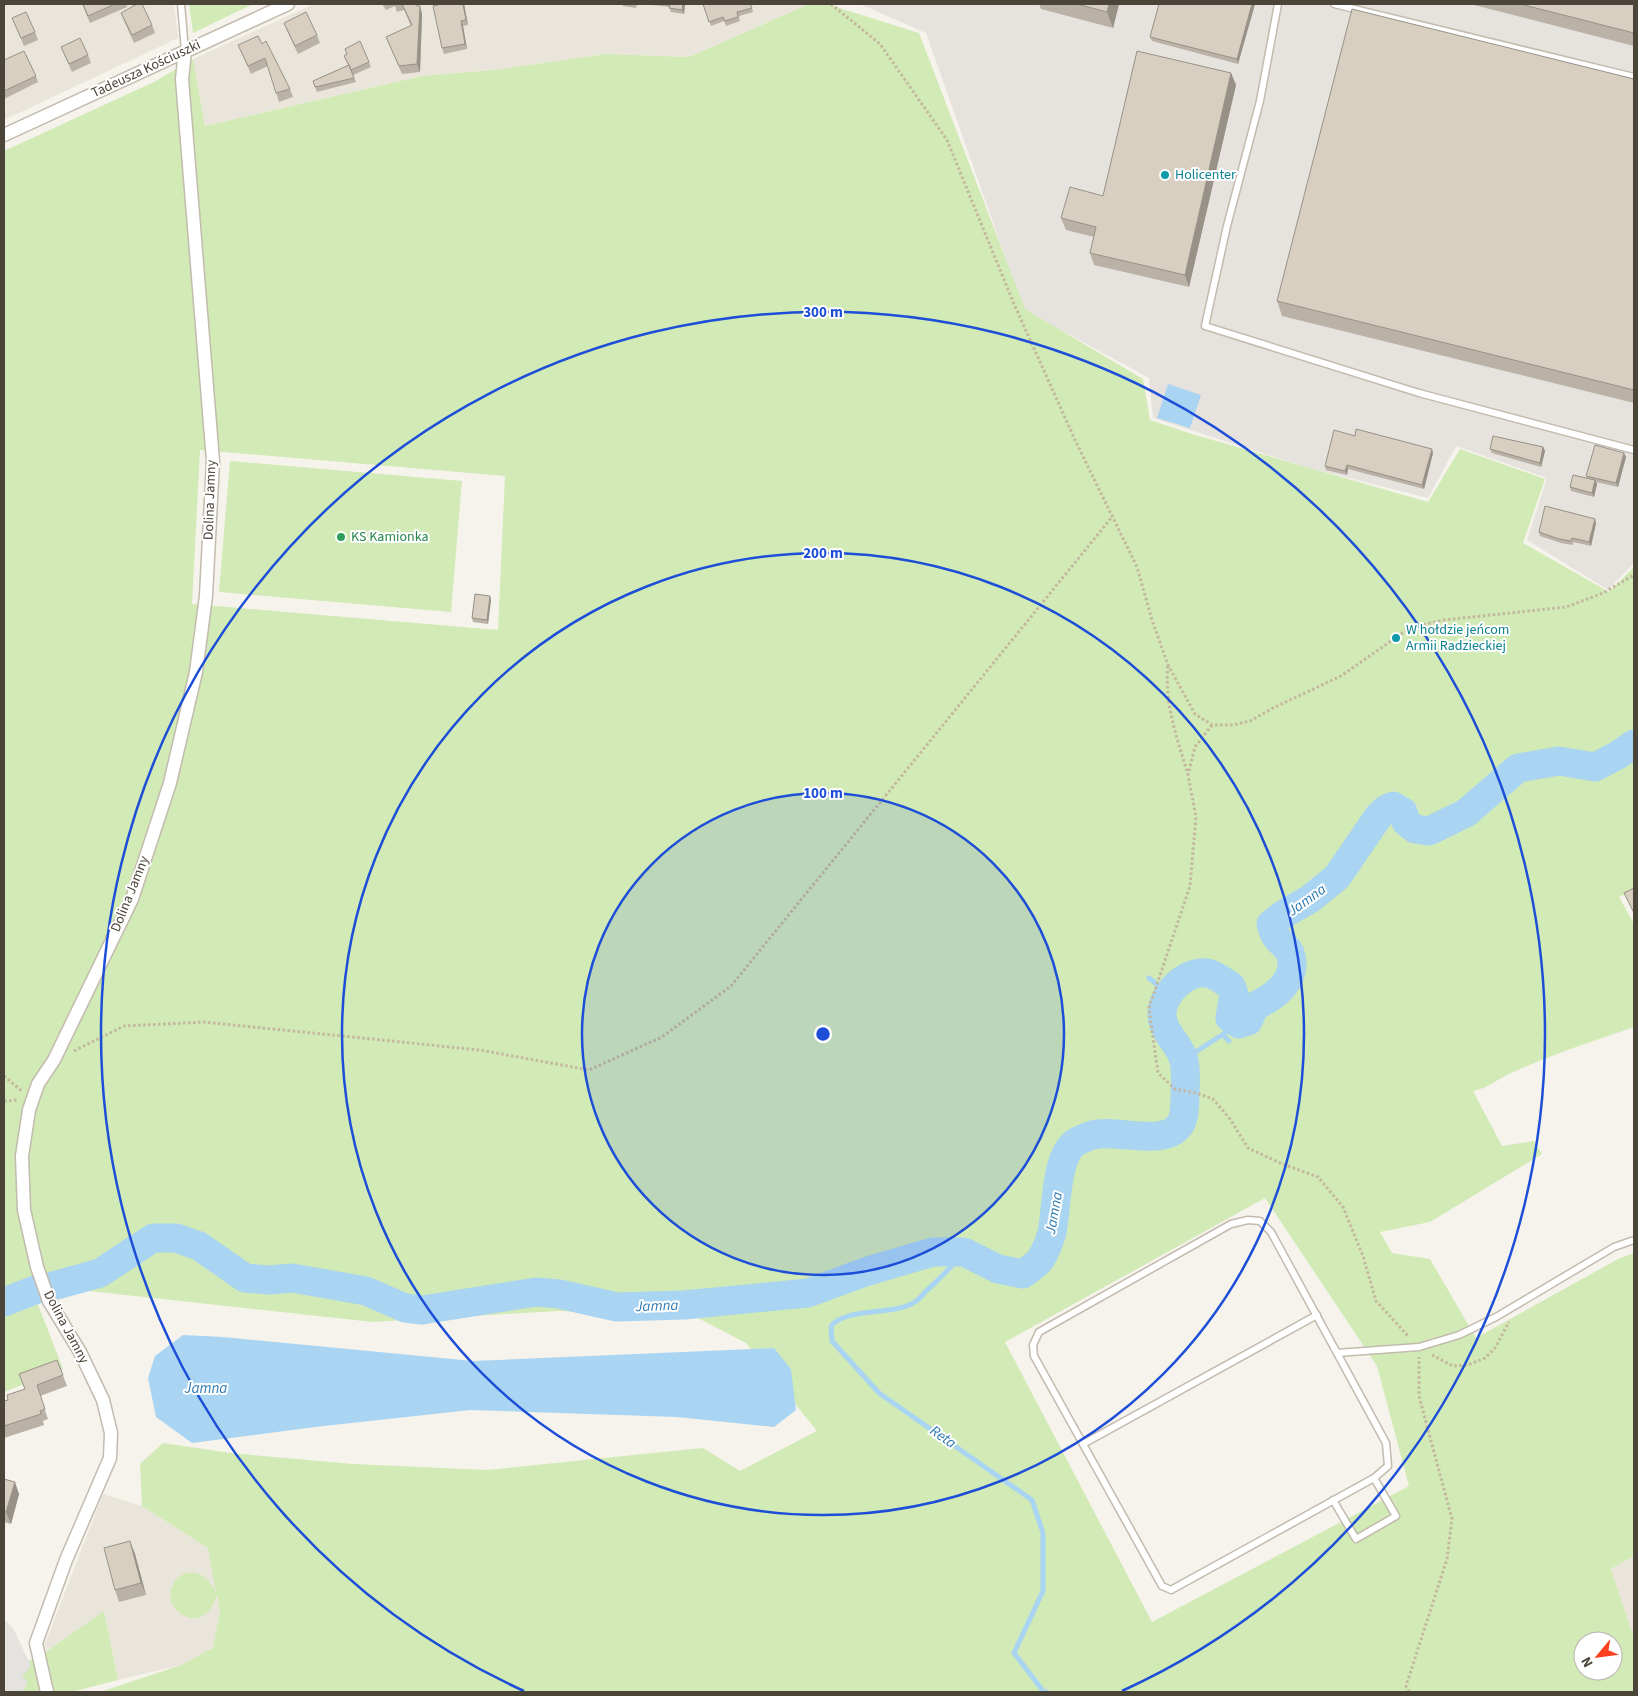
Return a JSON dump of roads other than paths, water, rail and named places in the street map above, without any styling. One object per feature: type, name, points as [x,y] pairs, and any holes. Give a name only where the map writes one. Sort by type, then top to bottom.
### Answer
[{"type":"street","name":"Tadeusza Kościuszki","points":[[4,135],[288,4]]},
{"type":"street","name":"Dolina Jamny","points":[[47,1692],[36,1643],[66,1560],[110,1458],[111,1433],[103,1400],[80,1352],[49,1301],[37,1267],[24,1210],[22,1156],[29,1110],[38,1084],[54,1060],[132,899],[170,783],[196,672],[206,596],[213,461],[182,78],[185,51]]},
{"type":"lane","points":[[181,4],[185,51]]},
{"type":"lane","points":[[1278,4],[1260,101],[1227,226],[1205,326],[1419,393],[1634,450]]},
{"type":"lane","points":[[1334,4],[1634,77]]},
{"type":"lane","points":[[1248,1220],[1260,1221],[1271,1232],[1337,1353],[1386,1443],[1388,1466],[1374,1478],[1171,1590],[1162,1586],[1034,1356],[1033,1345],[1039,1332],[1231,1224],[1248,1220]]},
{"type":"lane","points":[[1337,1353],[1419,1347],[1459,1335],[1496,1317],[1614,1247],[1634,1240]]},
{"type":"lane","points":[[1083,1444],[1317,1315]]},
{"type":"lane","points":[[1333,1500],[1356,1539],[1396,1516],[1374,1478]]},
{"type":"water","points":[[1168,384],[1201,395],[1190,428],[1157,418]]},
{"type":"water","name":"Jamna","points":[[183,1335],[223,1337],[473,1361],[774,1348],[791,1369],[796,1410],[774,1427],[677,1417],[470,1410],[192,1443],[156,1417],[148,1378],[155,1356]]},
{"type":"waterway","name":"Jamna","points":[[53,1286],[100,1273],[153,1238],[176,1238],[199,1246],[245,1278],[269,1280],[292,1278],[366,1291],[405,1308],[422,1310],[536,1292],[559,1294],[617,1307],[684,1305],[808,1293],[868,1271],[933,1252],[964,1252],[998,1269],[1023,1274],[1040,1260],[1049,1242],[1054,1222],[1060,1171],[1069,1149],[1076,1142],[1103,1134],[1143,1136],[1168,1134],[1177,1128],[1183,1118],[1184,1062],[1180,1051],[1166,1030],[1162,1015],[1166,998],[1178,984],[1194,974],[1211,974],[1231,986],[1234,994],[1230,1018],[1239,1024],[1248,1021],[1255,1006],[1277,992],[1288,979],[1291,971],[1290,953],[1276,937],[1271,924],[1310,899],[1337,877],[1378,817],[1385,810],[1393,806],[1403,812],[1406,822],[1415,829],[1429,831],[1466,813],[1518,768],[1559,761],[1595,767],[1634,744]]},
{"type":"waterway","points":[[1149,978],[1169,994]]},
{"type":"waterway","points":[[1183,1060],[1239,1024]]},
{"type":"waterway","points":[[1223,1035],[1229,1041]]},
{"type":"waterway","name":"Reta","points":[[964,1252],[915,1302],[895,1309],[848,1316],[838,1320],[831,1326],[832,1341],[879,1393],[1032,1500],[1043,1533],[1043,1591],[1014,1653],[1044,1692],[1047,1692]]},
{"type":"waterway","name":"Jamna","points":[[4,1302],[35,1290]]},
{"type":"place","name":"Holicenter","points":[[1165,175]]},
{"type":"place","name":"KS Kamionka","points":[[341,537]]},
{"type":"place","name":"W hołdzie jeńcom Armii Radzieckiej","points":[[1396,638]]}]
